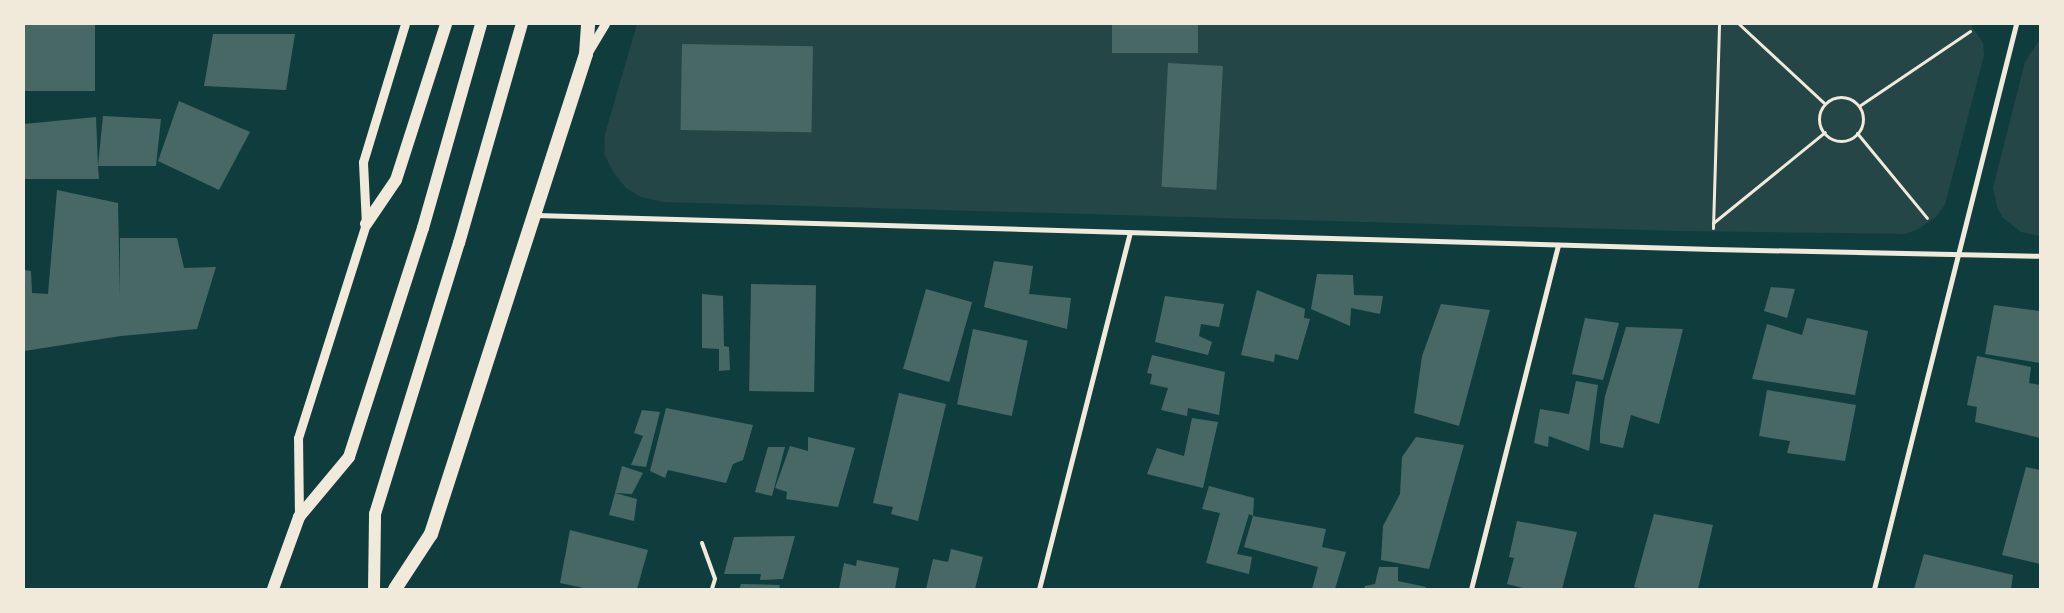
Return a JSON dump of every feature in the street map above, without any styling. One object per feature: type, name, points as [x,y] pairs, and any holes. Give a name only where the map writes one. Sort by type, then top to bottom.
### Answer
[{"type":"highway","points":[[395,589],[431,534],[586,54],[588,24]]},
{"type":"main road","points":[[366,224],[396,180],[446,24]]},
{"type":"main road","points":[[273,589],[299,517],[349,457],[423,228],[481,24]]},
{"type":"main road","points":[[374,589],[375,514],[459,243],[522,24]]},
{"type":"street","points":[[299,517],[298,438],[366,224],[363,162],[405,24]]},
{"type":"street","points":[[586,54],[606,24]]},
{"type":"street","points":[[1874,589],[2016,24]]},
{"type":"street","points":[[534,215],[1558,245],[2040,256]]},
{"type":"street","points":[[1039,589],[1130,233]]},
{"type":"street","points":[[1472,589],[1558,245]]},
{"type":"lane","points":[[702,543],[715,579],[712,589]]},
{"type":"path","points":[[1713,228],[1719,24]]},
{"type":"path","points":[[1739,24],[1824,104]]},
{"type":"path","points":[[1859,106],[1970,31]]},
{"type":"path","points":[[1842,97],[1859,106],[1863,120],[1857,133],[1851,138],[1837,140],[1824,132],[1820,118],[1824,104],[1842,97]]},
{"type":"path","points":[[1713,223],[1824,132]]},
{"type":"path","points":[[1857,133],[1927,218]]},
{"type":"shaded area","points":[[637,24],[1970,24],[1983,43],[1984,55],[1945,205],[1935,218],[1918,229],[1906,234],[1679,231],[663,202],[641,197],[626,188],[614,173],[604,154],[605,134]]},
{"type":"shaded area","points":[[2040,39],[2040,236],[2021,232],[2003,218],[1997,207],[1993,188],[2025,62]]},
{"type":"building","points":[[24,24],[95,24],[95,91],[24,91]]},
{"type":"building","points":[[1112,24],[1198,24],[1198,53],[1112,53]]},
{"type":"building","points":[[213,34],[295,34],[286,90],[204,86]]},
{"type":"building","points":[[682,44],[813,46],[811,132],[680,130]]},
{"type":"building","points":[[1168,63],[1223,66],[1216,190],[1162,187]]},
{"type":"building","points":[[179,101],[250,132],[219,190],[158,161]]},
{"type":"building","points":[[103,116],[161,119],[156,166],[98,166]]},
{"type":"building","points":[[96,117],[99,179],[24,179],[24,124]]},
{"type":"building","points":[[57,190],[118,203],[120,296],[120,238],[177,238],[184,268],[216,267],[197,329],[121,336],[24,351],[24,270],[31,271],[32,293],[48,294]]},
{"type":"building","points":[[994,261],[1033,266],[1029,294],[1071,298],[1067,329],[984,307]]},
{"type":"building","points":[[1317,274],[1353,275],[1354,295],[1383,296],[1380,314],[1351,308],[1350,326],[1311,309]]},
{"type":"building","points":[[751,284],[816,285],[814,392],[749,391]]},
{"type":"building","points":[[1771,287],[1795,289],[1787,318],[1764,311]]},
{"type":"building","points":[[926,289],[972,302],[949,382],[903,369]]},
{"type":"building","points":[[1257,290],[1305,309],[1304,318],[1310,319],[1298,360],[1275,354],[1274,362],[1241,355]]},
{"type":"building","points":[[702,294],[723,296],[724,346],[729,347],[730,370],[719,371],[719,349],[702,348]]},
{"type":"building","points":[[1165,296],[1224,304],[1219,327],[1201,324],[1199,336],[1212,342],[1208,355],[1155,342]]},
{"type":"building","points":[[1441,304],[1490,310],[1459,426],[1414,413],[1422,356]]},
{"type":"building","points":[[1994,305],[2040,311],[2040,363],[1985,354]]},
{"type":"building","points":[[1585,318],[1619,323],[1603,380],[1572,374]]},
{"type":"building","points":[[1807,318],[1868,331],[1855,395],[1752,379],[1767,324],[1802,335]]},
{"type":"building","points":[[1626,327],[1683,329],[1659,424],[1631,415],[1623,448],[1600,443],[1600,431],[1605,396]]},
{"type":"building","points":[[973,329],[1028,341],[1012,416],[957,404]]},
{"type":"building","points":[[1152,355],[1225,372],[1219,415],[1188,408],[1187,416],[1161,410],[1168,388],[1150,384],[1152,374],[1147,373]]},
{"type":"building","points":[[1977,356],[2031,367],[2029,383],[2040,385],[2040,438],[1975,422],[1977,407],[1967,405]]},
{"type":"building","points":[[1576,381],[1598,385],[1589,451],[1549,436],[1548,447],[1534,443],[1540,409],[1569,414]]},
{"type":"building","points":[[1767,390],[1856,405],[1845,461],[1787,453],[1790,441],[1759,436]]},
{"type":"building","points":[[899,393],[946,404],[918,521],[891,514],[893,507],[873,503]]},
{"type":"building","points":[[666,408],[753,425],[743,460],[733,464],[726,483],[668,470],[665,478],[650,471]]},
{"type":"building","points":[[642,410],[660,412],[646,467],[631,465],[643,436],[634,433]]},
{"type":"building","points":[[1192,418],[1218,422],[1203,488],[1147,474],[1157,448],[1184,456]]},
{"type":"building","points":[[808,437],[855,448],[838,507],[786,499],[787,492],[775,488],[790,446],[808,451]]},
{"type":"building","points":[[1416,437],[1464,445],[1429,569],[1381,560],[1383,526],[1400,494],[1402,457]]},
{"type":"building","points":[[768,447],[785,447],[772,496],[755,492]]},
{"type":"building","points":[[622,466],[643,473],[632,494],[615,493]]},
{"type":"building","points":[[2026,467],[2040,470],[2040,564],[2002,555]]},
{"type":"building","points":[[1209,486],[1254,498],[1253,516],[1249,514],[1237,554],[1252,557],[1249,574],[1206,563],[1220,513],[1202,509]]},
{"type":"building","points":[[615,493],[637,499],[634,521],[609,515]]},
{"type":"building","points":[[1654,514],[1713,525],[1698,589],[1643,589],[1634,587]]},
{"type":"building","points":[[1253,516],[1326,529],[1322,547],[1346,552],[1335,589],[1312,589],[1318,567],[1244,547]]},
{"type":"building","points":[[1517,521],[1577,532],[1562,589],[1527,589],[1507,584],[1514,558],[1509,557]]},
{"type":"building","points":[[570,530],[648,550],[637,589],[588,589],[560,583]]},
{"type":"building","points":[[795,536],[783,579],[760,580],[761,574],[724,574],[734,537]]},
{"type":"building","points":[[951,549],[983,557],[975,589],[926,589],[933,559],[948,562]]},
{"type":"building","points":[[1924,554],[2013,575],[2011,589],[1914,589]]},
{"type":"building","points":[[857,560],[899,568],[895,589],[839,589],[844,563],[856,566]]},
{"type":"building","points":[[1379,567],[1398,567],[1398,581],[1426,587],[1425,589],[1364,589],[1365,586],[1375,584]]},
{"type":"building","points":[[741,584],[780,585],[779,589],[739,589]]}]
